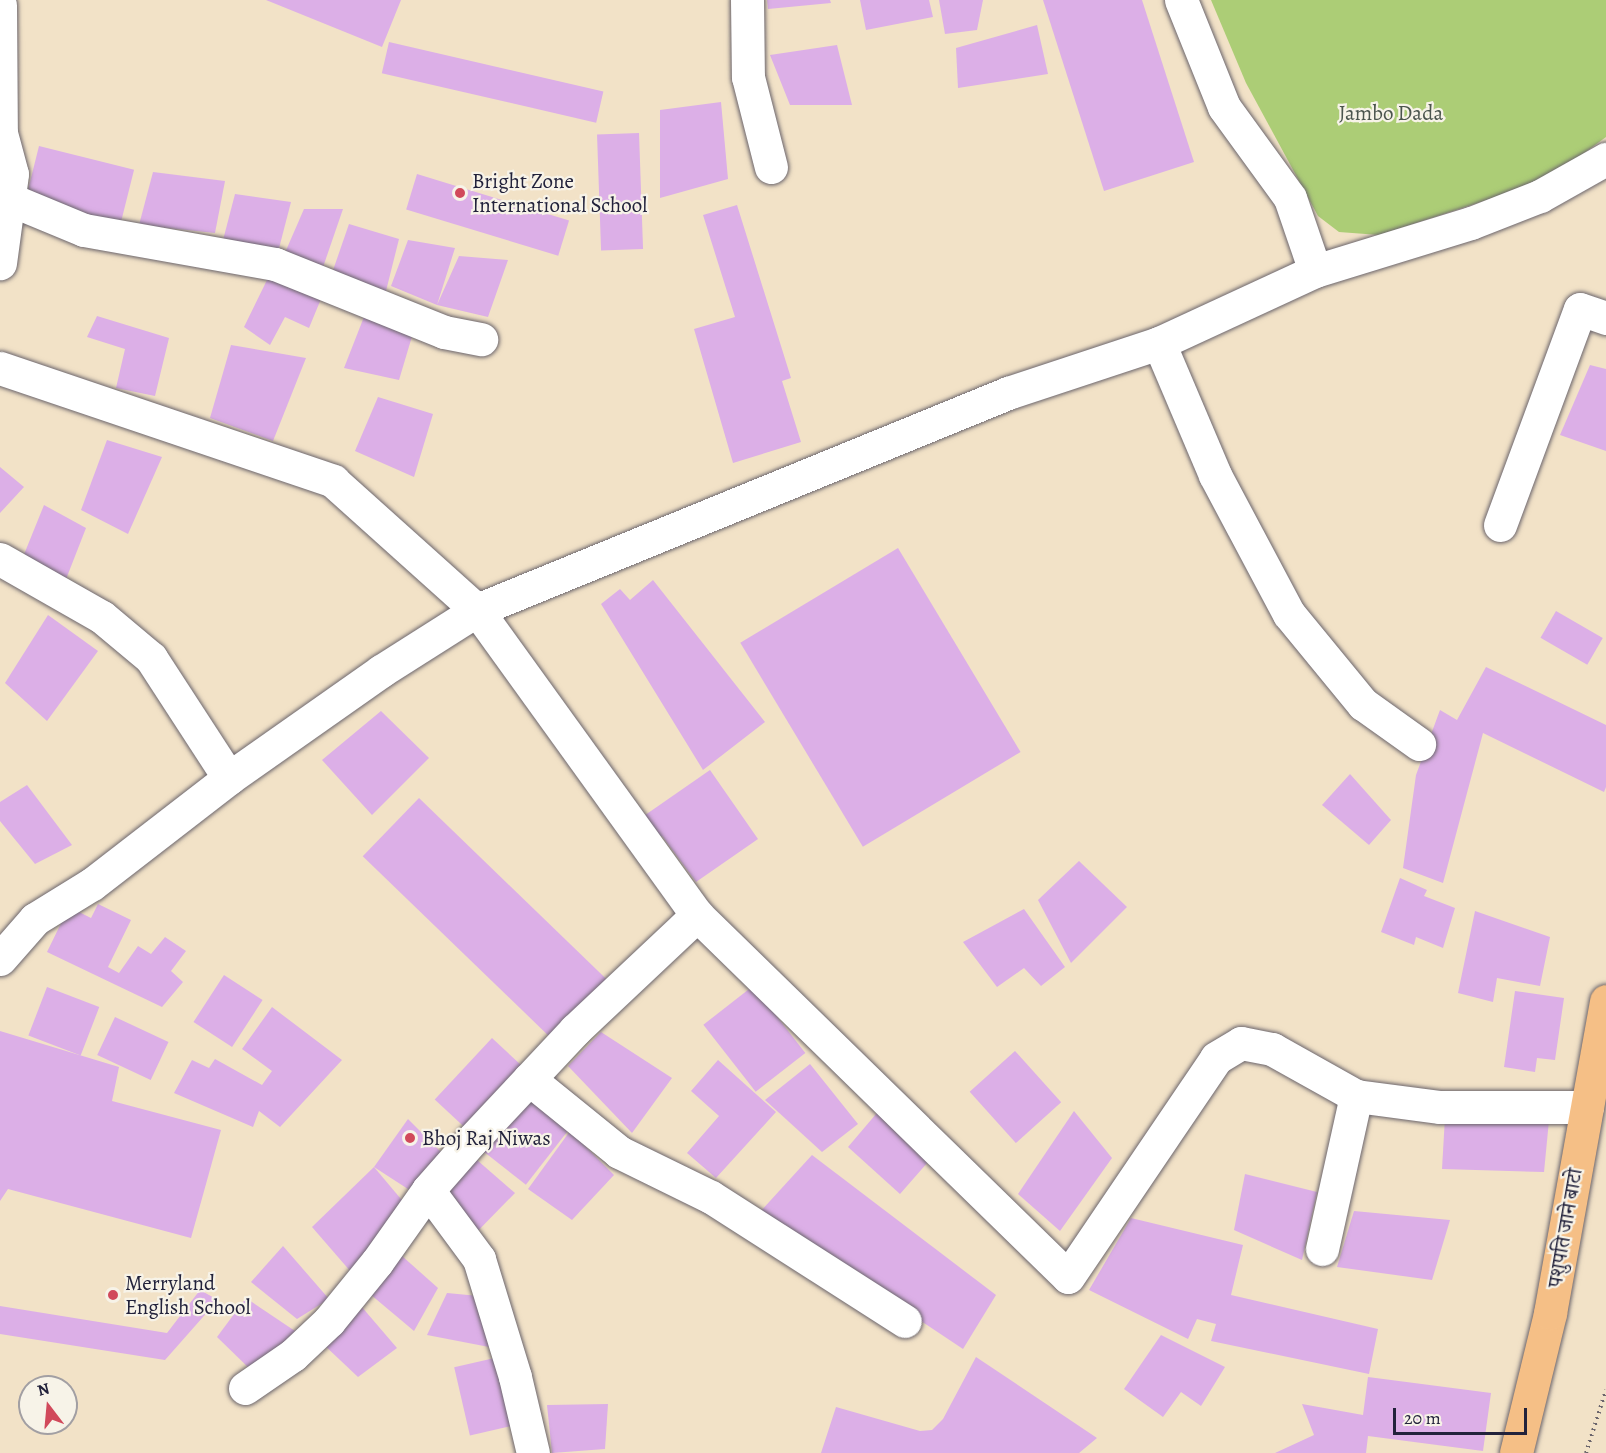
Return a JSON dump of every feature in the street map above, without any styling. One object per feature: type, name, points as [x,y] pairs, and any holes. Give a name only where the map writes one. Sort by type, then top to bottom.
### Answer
[{"type":"main road","name":"पशुपति जाने बाटो","points":[[1516,1453],[1550,1313],[1587,1107],[1600,1074],[1606,1001]]},
{"type":"street","points":[[747,0],[748,77],[771,166]]},
{"type":"street","points":[[1181,0],[1224,107],[1290,198],[1315,271]]},
{"type":"street","points":[[0,5],[0,133],[12,174],[0,263]]},
{"type":"street","points":[[0,959],[35,919],[92,884],[229,778],[381,671],[477,610],[1008,393],[1159,343],[1315,271],[1471,224],[1540,196],[1606,159]]},
{"type":"street","points":[[9,199],[84,230],[275,264],[444,332],[482,339]]},
{"type":"street","points":[[1500,525],[1580,309],[1606,318]]},
{"type":"street","points":[[1159,343],[1215,475],[1289,614],[1363,704],[1419,744]]},
{"type":"street","points":[[0,368],[333,481],[477,610],[697,915],[1068,1277],[1216,1058],[1241,1042],[1272,1049],[1356,1096],[1440,1107],[1587,1107]]},
{"type":"street","points":[[0,559],[102,617],[152,658],[229,778]]},
{"type":"street","points":[[245,1388],[293,1355],[329,1321],[428,1190],[529,1079],[697,915]]},
{"type":"street","points":[[529,1079],[619,1152],[711,1197],[905,1321]]},
{"type":"street","points":[[1323,1249],[1356,1096]]},
{"type":"street","points":[[428,1190],[479,1259],[512,1366],[533,1453]]},
{"type":"path","points":[[1586,1453],[1606,1390]]},
{"type":"green space","name":"Jambo Dada","points":[[1211,0],[1606,0],[1606,137],[1554,175],[1499,196],[1379,235],[1339,232],[1318,216],[1246,83]]},
{"type":"building","points":[[266,0],[401,0],[382,47]]},
{"type":"building","points":[[767,0],[830,0],[831,3],[768,9]]},
{"type":"building","points":[[860,0],[929,0],[933,17],[866,30]]},
{"type":"building","points":[[939,0],[983,0],[977,30],[945,34]]},
{"type":"building","points":[[1043,0],[1142,0],[1194,162],[1104,191]]},
{"type":"building","points":[[1037,25],[1048,74],[958,88],[956,48]]},
{"type":"building","points":[[389,42],[603,91],[596,123],[382,73]]},
{"type":"building","points":[[837,45],[852,105],[790,105],[770,55]]},
{"type":"building","points":[[721,102],[728,179],[660,198],[660,110]]},
{"type":"building","points":[[639,133],[643,249],[601,250],[597,134]]},
{"type":"building","points":[[39,146],[134,170],[121,223],[26,199]]},
{"type":"building","points":[[153,172],[225,181],[215,233],[139,225]]},
{"type":"building","points":[[417,174],[569,220],[558,256],[406,209]]},
{"type":"building","points":[[235,194],[291,202],[277,256],[222,244]]},
{"type":"building","points":[[737,205],[791,378],[782,381],[801,442],[733,463],[694,329],[735,317],[703,215]]},
{"type":"building","points":[[304,209],[343,209],[322,270],[284,255]]},
{"type":"building","points":[[349,224],[399,239],[383,303],[330,279]]},
{"type":"building","points":[[408,240],[455,248],[437,305],[391,286]]},
{"type":"building","points":[[459,256],[508,260],[488,317],[437,305]]},
{"type":"building","points":[[268,278],[323,294],[309,328],[285,317],[270,345],[244,327]]},
{"type":"building","points":[[369,304],[416,323],[399,380],[344,368]]},
{"type":"building","points":[[97,316],[169,338],[155,396],[116,388],[125,349],[87,337]]},
{"type":"building","points":[[231,345],[306,358],[273,441],[210,418]]},
{"type":"building","points":[[1590,365],[1606,369],[1606,451],[1560,435]]},
{"type":"building","points":[[378,397],[433,414],[414,477],[355,451]]},
{"type":"building","points":[[107,440],[162,457],[128,534],[81,510]]},
{"type":"building","points":[[0,467],[24,487],[0,513]]},
{"type":"building","points":[[44,505],[86,528],[61,592],[23,557]]},
{"type":"building","points":[[898,548],[1021,752],[863,847],[740,643]]},
{"type":"building","points":[[653,580],[765,722],[703,770],[601,604],[620,589],[630,600]]},
{"type":"building","points":[[1556,611],[1603,638],[1587,665],[1540,638]]},
{"type":"building","points":[[48,615],[98,651],[47,721],[5,683]]},
{"type":"building","points":[[1486,667],[1606,725],[1606,787],[1604,792],[1483,733],[1443,883],[1403,868],[1416,775],[1440,710],[1457,720]]},
{"type":"building","points":[[381,711],[429,758],[372,815],[322,760]]},
{"type":"building","points":[[710,770],[758,839],[696,882],[662,836],[653,842],[638,820]]},
{"type":"building","points":[[1350,774],[1391,820],[1369,845],[1322,805]]},
{"type":"building","points":[[27,785],[72,845],[35,864],[0,821],[0,802]]},
{"type":"building","points":[[419,798],[609,981],[553,1040],[363,856]]},
{"type":"building","points":[[1079,861],[1127,907],[1071,963],[1038,900]]},
{"type":"building","points":[[1400,878],[1427,890],[1424,896],[1455,908],[1443,948],[1416,937],[1414,945],[1381,932]]},
{"type":"building","points":[[98,904],[131,920],[108,967],[119,973],[138,946],[151,954],[165,937],[186,951],[171,971],[183,982],[162,1007],[47,952],[69,907],[91,918]]},
{"type":"building","points":[[1024,909],[1065,967],[1041,986],[1024,968],[997,987],[963,942]]},
{"type":"building","points":[[1475,911],[1550,937],[1540,986],[1497,978],[1493,1002],[1458,993]]},
{"type":"building","points":[[224,975],[263,1000],[232,1047],[194,1022]]},
{"type":"building","points":[[753,986],[805,1053],[756,1092],[703,1025]]},
{"type":"building","points":[[47,987],[99,1007],[81,1056],[28,1036]]},
{"type":"building","points":[[1515,991],[1564,998],[1555,1060],[1537,1058],[1535,1072],[1504,1067]]},
{"type":"building","points":[[272,1007],[342,1060],[280,1127],[259,1111],[253,1127],[174,1093],[192,1060],[209,1068],[215,1059],[262,1085],[272,1071],[242,1049]]},
{"type":"building","points":[[115,1017],[168,1042],[151,1080],[97,1055]]},
{"type":"building","points":[[0,1031],[119,1067],[112,1101],[221,1130],[191,1238],[8,1189],[0,1201]]},
{"type":"building","points":[[601,1032],[672,1078],[632,1133],[568,1066]]},
{"type":"building","points":[[492,1038],[529,1072],[471,1134],[435,1099]]},
{"type":"building","points":[[1015,1051],[1061,1102],[1016,1143],[970,1092]]},
{"type":"building","points":[[718,1060],[776,1112],[716,1178],[687,1153],[719,1116],[691,1091]]},
{"type":"building","points":[[810,1064],[858,1124],[822,1152],[765,1100]]},
{"type":"building","points":[[524,1088],[572,1126],[526,1185],[478,1147]]},
{"type":"building","points":[[882,1107],[928,1162],[900,1194],[848,1147]]},
{"type":"building","points":[[1550,1110],[1544,1172],[1442,1169],[1445,1117]]},
{"type":"building","points":[[1074,1111],[1112,1158],[1060,1231],[1018,1194]]},
{"type":"building","name":"Bhoj Raj Niwas","points":[[408,1119],[446,1157],[411,1191],[374,1167]]},
{"type":"building","points":[[570,1131],[614,1175],[572,1220],[528,1189]]},
{"type":"building","points":[[812,1155],[996,1295],[963,1349],[759,1213]]},
{"type":"building","points":[[477,1160],[515,1193],[468,1241],[443,1193]]},
{"type":"building","points":[[374,1167],[406,1205],[351,1272],[312,1227]]},
{"type":"building","points":[[1245,1174],[1317,1192],[1302,1260],[1234,1230]]},
{"type":"building","points":[[1354,1211],[1450,1220],[1432,1280],[1337,1267]]},
{"type":"building","points":[[1131,1218],[1243,1245],[1231,1295],[1378,1329],[1369,1374],[1211,1341],[1216,1324],[1197,1319],[1188,1339],[1089,1290]]},
{"type":"building","points":[[283,1246],[329,1299],[297,1319],[251,1282]]},
{"type":"building","points":[[402,1256],[438,1288],[414,1331],[370,1294]]},
{"type":"building","points":[[200,1290],[218,1300],[165,1360],[0,1334],[0,1306],[167,1333]]},
{"type":"building","points":[[447,1293],[489,1297],[489,1347],[427,1335]]},
{"type":"building","points":[[246,1298],[295,1331],[254,1373],[217,1337]]},
{"type":"building","points":[[361,1306],[397,1348],[358,1377],[322,1343]]},
{"type":"building","points":[[1161,1335],[1225,1367],[1201,1406],[1181,1392],[1163,1417],[1124,1389]]},
{"type":"building","points":[[499,1357],[515,1425],[470,1436],[454,1367]]},
{"type":"building","points":[[976,1357],[1097,1438],[1079,1453],[821,1453],[836,1407],[920,1431],[932,1430],[943,1419]]},
{"type":"building","points":[[1368,1377],[1491,1393],[1483,1451],[1368,1436],[1366,1453],[1275,1453],[1314,1435],[1302,1404],[1363,1415]]},
{"type":"building","points":[[608,1404],[605,1449],[552,1453],[547,1405]]},
{"type":"place","name":"Bright Zone International School","points":[[460,193]]},
{"type":"place","name":"Bhoj Raj Niwas","points":[[410,1138]]},
{"type":"place","name":"Merryland English School","points":[[113,1295]]}]
